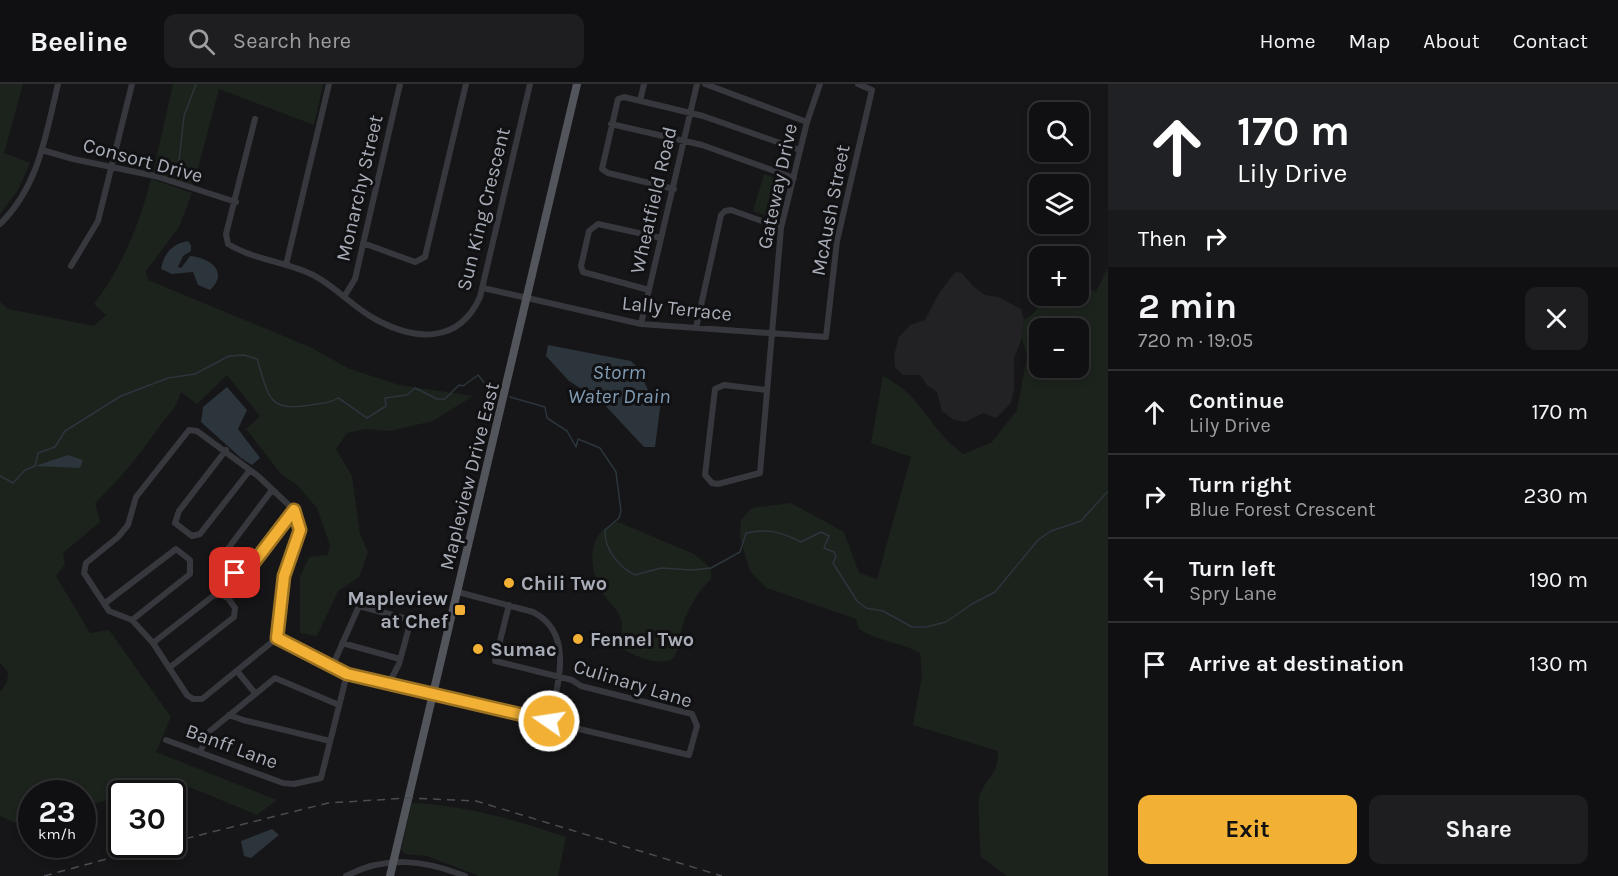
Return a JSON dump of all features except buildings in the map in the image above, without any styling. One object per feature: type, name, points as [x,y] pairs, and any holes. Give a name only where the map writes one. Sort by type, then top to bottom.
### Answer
[{"type":"main road","name":"Mapleview Drive East","points":[[390,876],[577,84]]},
{"type":"street","points":[[0,224],[26,191],[42,150],[58,84]]},
{"type":"street","points":[[71,266],[98,221],[132,84]]},
{"type":"street","points":[[286,265],[329,84]]},
{"type":"street","name":"Monarchy Street","points":[[344,297],[355,279],[400,84]]},
{"type":"street","points":[[363,243],[415,262],[425,257],[466,84]]},
{"type":"street","name":"Sun King Crescent","points":[[236,202],[226,234],[228,244],[317,278],[376,320],[410,333],[427,335],[450,330],[464,321],[476,306],[483,288],[530,84]]},
{"type":"street","points":[[640,101],[644,84]]},
{"type":"street","name":"Wheatfield Road","points":[[641,324],[697,84]]},
{"type":"street","points":[[705,84],[807,122]]},
{"type":"street","name":"Gateway Drive","points":[[766,390],[724,385],[715,389],[705,475],[712,483],[718,484],[760,472],[781,228],[807,122],[820,84]]},
{"type":"street","name":"McAush Street","points":[[826,337],[837,242],[872,90],[858,84]]},
{"type":"street","points":[[674,189],[604,171],[602,168],[618,99],[640,101],[716,120],[800,150]]},
{"type":"street","points":[[236,202],[255,119]]},
{"type":"street","points":[[611,124],[684,141],[794,178]]},
{"type":"street","name":"Consort Drive","points":[[42,150],[111,168],[155,176],[236,202]]},
{"type":"street","points":[[696,328],[721,215],[731,210],[781,228]]},
{"type":"street","points":[[649,290],[583,272],[581,266],[589,231],[598,224],[661,238]]},
{"type":"street","name":"Lally Terrace","points":[[483,288],[641,324],[826,337]]},
{"type":"street","points":[[189,430],[197,431],[226,450],[294,510],[300,530],[284,576],[277,638],[202,699],[193,699],[187,695],[153,643],[132,620],[119,617],[109,611],[84,573],[86,563],[118,537],[128,525],[132,505],[189,430]]},
{"type":"street","points":[[226,450],[179,511],[175,523],[183,530],[192,536],[200,534],[250,470]]},
{"type":"street","points":[[272,490],[224,554],[222,560],[225,564],[235,573],[246,573],[294,510]]},
{"type":"street","points":[[104,604],[176,549],[183,551],[190,560],[190,574],[132,620]]},
{"type":"street","points":[[277,638],[347,674],[549,721],[562,660],[549,627],[541,616],[458,592]]},
{"type":"street","points":[[153,643],[213,596],[220,594],[228,598],[235,608],[234,617],[169,668]]},
{"type":"street","points":[[509,605],[495,661],[560,678]]},
{"type":"street","points":[[332,667],[360,606],[411,620],[400,659],[389,683]]},
{"type":"street","points":[[342,643],[400,659]]},
{"type":"street","points":[[237,671],[255,693]]},
{"type":"street","name":"Banff Lane","points":[[166,740],[283,783],[294,784],[321,778],[347,674]]},
{"type":"street","points":[[200,752],[207,734],[273,679],[278,678],[339,705]]},
{"type":"street","name":"Culinary Lane","points":[[549,721],[689,755],[697,726],[692,714],[581,686],[572,680],[560,678]]},
{"type":"street","points":[[229,715],[330,741]]},
{"type":"street","points":[[346,876],[367,867],[393,862],[432,864],[465,876]]},
{"type":"shaded area","points":[[0,84],[23,84],[4,153],[30,163],[18,190],[0,214]]},
{"type":"shaded area","points":[[173,84],[323,84],[314,125],[219,89],[193,187],[153,173]]},
{"type":"shaded area","points":[[764,174],[787,182],[776,219],[753,211]]},
{"type":"shaded area","points":[[151,179],[192,193],[179,227],[146,271],[148,280],[310,347],[350,369],[399,385],[473,396],[433,421],[390,431],[365,429],[347,433],[336,449],[352,476],[360,534],[368,552],[359,577],[338,591],[317,636],[300,633],[300,577],[309,557],[328,555],[330,545],[317,508],[296,484],[281,474],[246,429],[260,416],[227,375],[197,404],[181,392],[174,407],[136,458],[95,503],[100,522],[63,553],[65,564],[56,576],[90,633],[109,630],[171,717],[156,752],[277,800],[257,815],[186,786],[186,780],[172,780],[165,777],[164,780],[108,780],[108,800],[96,803],[96,780],[18,780],[18,822],[15,823],[0,816],[0,692],[7,682],[8,672],[0,663],[0,302],[8,309],[94,326],[106,315],[94,304],[122,260],[141,213]]},
{"type":"shaded area","points":[[1108,267],[1108,876],[1007,876],[981,857],[979,797],[994,771],[998,751],[913,725],[922,676],[920,653],[866,633],[859,629],[856,619],[767,588],[750,571],[740,538],[741,520],[752,508],[791,503],[844,532],[859,573],[877,579],[911,457],[871,443],[883,376],[908,394],[942,435],[964,454],[992,442],[1017,410],[1027,357],[1022,338],[1024,320],[1034,313],[1039,306],[1089,306],[1089,289],[1096,292]]},
{"type":"shaded area","points":[[955,272],[962,273],[985,295],[998,297],[1021,309],[1024,320],[1022,338],[1014,358],[1014,389],[1011,403],[996,418],[983,413],[965,422],[954,420],[942,411],[937,392],[927,385],[920,375],[903,375],[895,367],[894,355],[899,337],[910,325],[925,320],[938,295]]},
{"type":"shaded area","points":[[618,522],[694,554],[711,568],[711,579],[690,607],[682,627],[677,651],[669,661],[647,659],[631,654],[621,647],[621,619],[597,582],[592,561],[595,542],[600,533]]},
{"type":"shaded area","points":[[412,803],[471,810],[566,837],[558,876],[479,876],[427,856],[405,854],[401,850]]},
{"type":"water","points":[[188,241],[191,251],[183,256],[178,267],[181,268],[190,256],[211,263],[218,272],[218,277],[210,290],[198,285],[193,272],[172,274],[161,269],[164,258],[170,250],[177,244]]},
{"type":"water","name":"Storm Water Drain","points":[[548,345],[631,361],[637,367],[648,390],[658,393],[661,401],[655,447],[644,447],[602,402],[569,381],[546,356]]},
{"type":"water","points":[[227,387],[247,410],[238,429],[260,458],[252,465],[201,422],[203,407]]},
{"type":"water","points":[[68,455],[83,460],[80,468],[35,466]]},
{"type":"water","points":[[272,829],[279,835],[251,858],[244,856],[241,841]]},
{"type":"waterway","points":[[178,170],[184,116],[196,84]]},
{"type":"waterway","points":[[0,476],[13,483],[25,470],[35,466],[38,453],[55,447],[65,431],[121,396],[168,378],[195,374],[229,356],[244,355],[257,359],[268,392],[278,404],[297,407],[338,398],[367,418],[386,406],[385,398],[407,395],[415,388],[437,399],[445,399],[459,385],[463,386],[478,375],[486,385],[496,390]]},
{"type":"waterway","points":[[510,397],[545,407],[547,418],[567,431],[576,447],[578,439],[600,448],[616,472],[621,511],[619,518],[605,530],[605,537],[614,557],[635,575],[661,568],[692,570],[711,568],[740,552],[746,533],[774,532],[801,542],[821,532],[829,536],[824,548],[834,552],[836,556],[833,563],[857,601],[866,608],[883,611],[912,627],[926,627],[946,622],[995,592],[1038,540],[1051,531],[1081,521],[1108,491]]},
{"type":"railway","points":[[186,838],[328,803],[409,798],[476,801],[722,876]]},
{"type":"railway","points":[[44,876],[110,858]]},
{"type":"place","name":"Chili Two","points":[[509,583]]},
{"type":"place","name":"Mapleview at Chef","points":[[460,610]]},
{"type":"place","name":"Fennel Two","points":[[578,639]]},
{"type":"place","name":"Sumac","points":[[478,649]]},
{"type":"route","points":[[235,573],[242,575],[246,573],[294,510],[300,530],[284,576],[277,638],[347,674],[549,721]]}]
